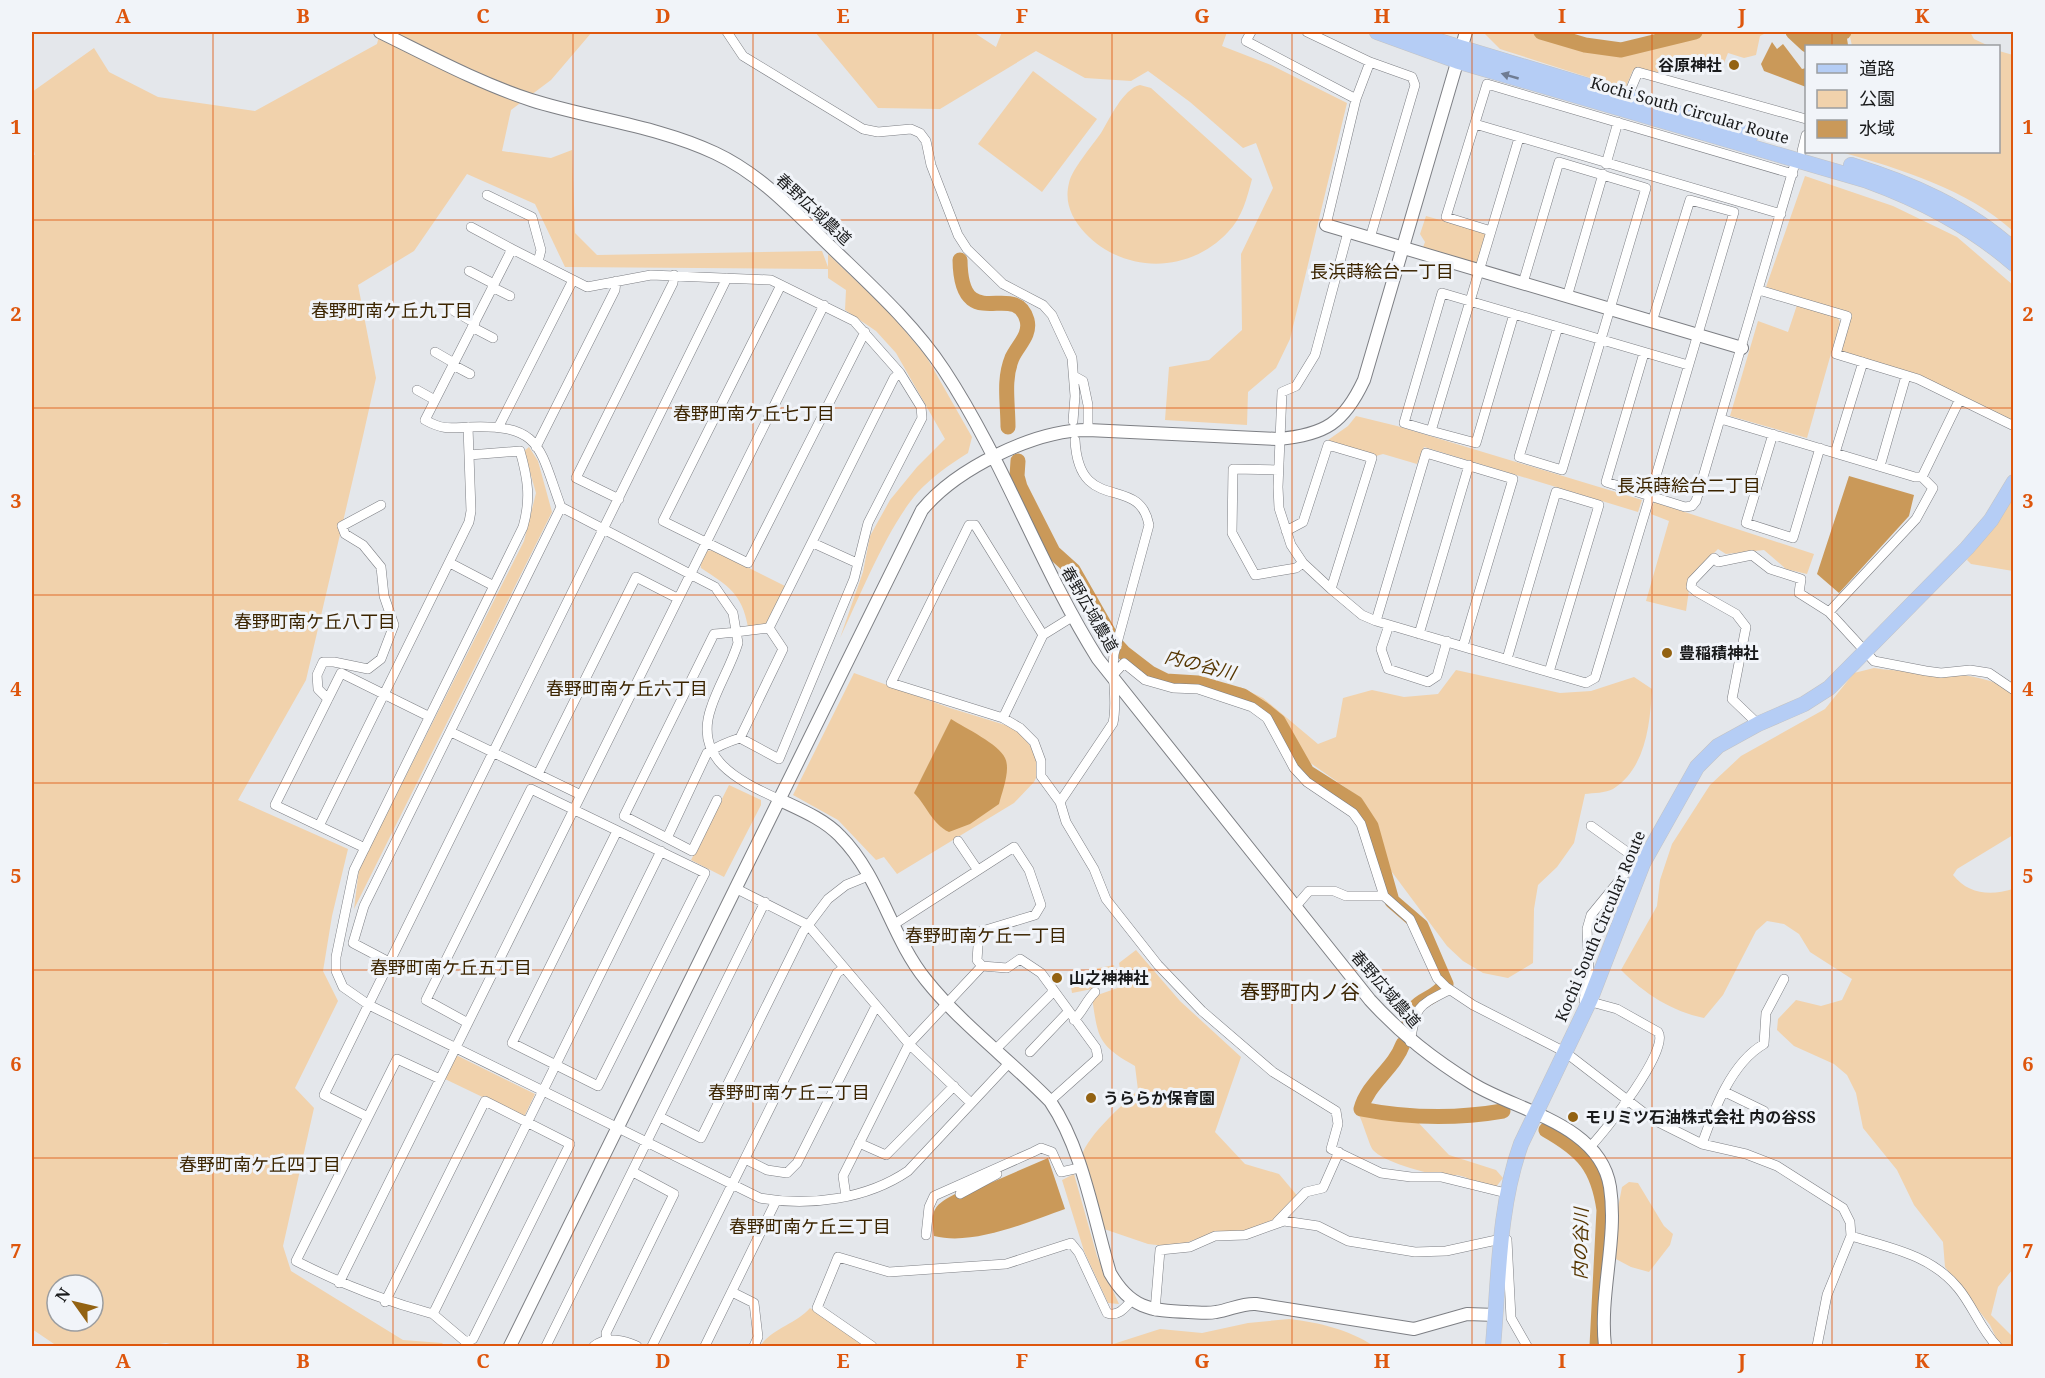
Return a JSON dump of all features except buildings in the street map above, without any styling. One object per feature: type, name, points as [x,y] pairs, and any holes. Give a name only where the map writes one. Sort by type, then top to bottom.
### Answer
[{"type":"main road","name":"Kochi South Circular Route","points":[[1377,32],[1628,98],[1797,161],[1870,171],[1939,199],[1967,215],[2013,250]]},
{"type":"main road","name":"Kochi South Circular Route","points":[[1409,32],[1459,54],[1797,161],[1865,180],[1933,208],[1981,238],[2013,264]]},
{"type":"main road","name":"Kochi South Circular Route","points":[[1493,1347],[1506,1193],[1521,1143],[1590,1000],[1640,861],[1697,767],[1718,746],[1758,724],[1804,704],[1829,688],[1967,548],[1991,520],[2013,482]]},
{"type":"street","name":"春野広域農道","points":[[380,32],[489,84],[531,99],[685,141],[733,162],[777,194],[857,272],[928,348],[945,371],[993,459],[1072,617],[1112,676],[1149,719],[1370,1000],[1410,1042],[1475,1085],[1574,1134],[1601,1163],[1610,1185],[1605,1347]]},
{"type":"street","points":[[727,32],[743,56],[863,129],[878,132],[911,129],[920,132],[926,141],[931,165],[962,242],[1003,284],[1042,305],[1052,315],[1072,358],[1073,422]]},
{"type":"street","points":[[1251,32],[1246,42],[1356,99]]},
{"type":"street","points":[[1307,32],[1370,62],[1412,77],[1415,85],[1370,238]]},
{"type":"street","points":[[510,1347],[616,1127],[922,510],[954,479],[1041,438],[1088,430],[1278,439],[1316,434],[1338,420],[1356,399],[1364,380],[1466,32]]},
{"type":"street","points":[[1370,62],[1356,99],[1326,225],[1742,348]]},
{"type":"street","points":[[1628,98],[1638,72],[1805,118]]},
{"type":"street","points":[[1491,231],[1446,218],[1487,84],[1618,122],[1797,161]]},
{"type":"street","points":[[1606,164],[1618,122]]},
{"type":"street","points":[[1475,124],[1781,214]]},
{"type":"street","points":[[1431,431],[1519,138]]},
{"type":"street","points":[[1644,353],[1606,482],[1685,507],[1692,506],[1696,501],[1805,138]]},
{"type":"street","points":[[1523,283],[1559,162],[1646,188],[1562,470],[1519,457],[1558,327]]},
{"type":"street","points":[[1567,297],[1603,174]]},
{"type":"street","points":[[487,195],[532,217],[541,250],[538,262]]},
{"type":"street","points":[[1348,232],[1315,355],[1296,386],[1282,392],[1278,470],[1280,508],[1286,531],[1303,563],[1362,615],[1586,683],[1595,678],[1734,212],[1690,200],[1652,322]]},
{"type":"street","points":[[471,227],[587,287],[651,275],[771,280],[854,321],[900,373],[921,406],[922,418],[868,523],[854,579],[779,759],[740,738]]},
{"type":"street","points":[[512,249],[425,420],[440,429],[499,426],[522,432],[542,455],[561,507],[690,573],[722,594],[733,613],[738,632],[733,660],[710,711],[711,750],[735,777],[815,817],[839,835],[855,853],[926,981],[1050,1101],[1062,1119],[1110,1273],[1119,1289],[1131,1300],[1155,1311],[1209,1313],[1246,1304],[1256,1304],[1414,1329],[1467,1314],[1496,1315]]},
{"type":"street","points":[[469,271],[510,296]]},
{"type":"street","points":[[619,499],[576,477],[673,283],[674,275]]},
{"type":"street","points":[[368,1117],[324,1095],[495,755],[727,278]]},
{"type":"street","points":[[499,426],[573,280]]},
{"type":"street","points":[[536,447],[615,290],[616,281]]},
{"type":"street","points":[[781,285],[663,520],[748,563],[865,332]]},
{"type":"street","points":[[1759,290],[1847,316],[1836,354],[1918,379],[2013,426]]},
{"type":"street","points":[[1514,314],[1476,443],[1404,423],[1442,293],[1470,300],[1688,365]]},
{"type":"street","points":[[339,1283],[824,305]]},
{"type":"street","points":[[454,311],[493,338]]},
{"type":"street","points":[[435,352],[470,374]]},
{"type":"street","points":[[1835,453],[1863,362]]},
{"type":"street","points":[[769,628],[894,378],[900,373]]},
{"type":"street","points":[[1074,376],[1083,381],[1088,405],[1088,430]]},
{"type":"street","points":[[1880,466],[1906,376]]},
{"type":"street","points":[[417,390],[435,400]]},
{"type":"street","points":[[1922,477],[1959,400]]},
{"type":"street","points":[[1721,419],[1915,477],[1922,477],[1933,488],[1917,519],[1829,612]]},
{"type":"street","points":[[319,826],[469,522],[471,511],[468,427]]},
{"type":"street","points":[[1773,434],[1746,523],[1793,538],[1820,448]]},
{"type":"street","points":[[1060,802],[1113,723],[1114,654],[1149,525],[1147,514],[1132,498],[1098,489],[1088,482],[1079,469],[1075,441]]},
{"type":"street","points":[[1286,531],[1303,522],[1328,445],[1372,458],[1331,589]]},
{"type":"street","points":[[469,455],[520,451],[529,486],[528,508],[523,527],[364,848],[351,882],[336,957],[336,971],[343,987],[369,1005],[456,1048],[760,1198],[776,1201],[846,1196],[882,1186],[908,1171],[1010,1062]]},
{"type":"street","points":[[1376,621],[1425,453],[1469,465],[1513,479],[1463,646]]},
{"type":"street","points":[[1419,634],[1469,465]]},
{"type":"street","points":[[1278,470],[1233,469],[1232,534],[1255,575],[1296,568],[1303,563]]},
{"type":"street","points":[[1507,659],[1556,492],[1599,505],[1549,672]]},
{"type":"street","points":[[328,699],[318,689],[317,675],[323,662],[368,669],[381,659],[394,625],[384,596],[381,567],[363,545],[345,534],[342,526],[381,505]]},
{"type":"street","points":[[391,963],[353,943],[364,906],[561,507]]},
{"type":"street","points":[[1043,635],[975,525],[969,525],[891,683],[1003,718],[1020,728],[1034,742],[1041,761],[1041,776],[1060,802],[1066,822],[1094,869],[1106,899],[1158,965],[1202,1011],[1273,1072],[1336,1111],[1338,1124],[1331,1149],[1381,1173],[1411,1177],[1442,1177],[1506,1193]]},
{"type":"street","points":[[813,543],[857,563]]},
{"type":"street","points":[[1758,724],[1732,699],[1746,627],[1736,614],[1691,587],[1692,581],[1714,558],[1718,562],[1752,555],[1770,569],[1801,579],[1799,594],[1829,612],[1874,661],[1941,673],[1970,670],[1989,673],[2013,690]]},
{"type":"street","points":[[450,563],[494,586]]},
{"type":"street","points":[[538,774],[636,578],[677,598]]},
{"type":"street","points":[[1003,718],[1043,635],[1072,617]]},
{"type":"street","points":[[1389,625],[1381,649],[1388,669],[1428,682],[1437,676],[1447,641]]},
{"type":"street","points":[[717,800],[692,851],[624,816],[714,634],[769,628]]},
{"type":"street","points":[[667,838],[707,753],[716,746],[740,738],[783,649],[769,628]]},
{"type":"street","points":[[1112,676],[1124,663],[1145,680],[1173,688],[1198,689],[1252,707],[1267,718],[1294,768],[1307,782],[1353,813],[1362,824],[1384,896],[1410,919],[1446,987],[1473,1005],[1566,1052],[1652,1119],[1702,1144],[1746,1154],[1795,1176],[1843,1208],[1850,1221],[1851,1236],[1827,1296],[1817,1347]]},
{"type":"street","points":[[364,848],[275,805],[341,673],[428,716]]},
{"type":"street","points":[[451,732],[581,795]]},
{"type":"street","points":[[468,1023],[426,1000],[531,789],[705,873],[598,1086],[512,1043],[617,831]]},
{"type":"street","points":[[1589,1148],[1651,1065],[1661,1036],[1617,1008],[1584,1000],[1589,974],[1587,929],[1591,915],[1640,861],[1591,826]]},
{"type":"street","points":[[958,841],[977,869]]},
{"type":"street","points":[[893,925],[1014,846],[1029,870],[1041,905],[1035,915],[979,932],[977,960],[982,966],[1006,968],[1020,959],[1041,973],[1096,1048],[1098,1059],[1050,1101]]},
{"type":"street","points":[[433,1314],[661,851]]},
{"type":"street","points":[[660,1117],[701,1138],[808,925],[828,899],[846,885],[868,876]]},
{"type":"street","points":[[735,888],[808,925],[909,1044],[971,1103]]},
{"type":"street","points":[[1296,906],[1309,891],[1334,891],[1346,896],[1384,896]]},
{"type":"street","points":[[546,1347],[765,902]]},
{"type":"street","points":[[846,1196],[843,1176],[909,1044],[982,966]]},
{"type":"street","points":[[652,1347],[837,973],[844,968]]},
{"type":"street","points":[[1702,1144],[1725,1092],[1751,1052],[1764,1044],[1766,1013],[1784,979]]},
{"type":"street","points":[[1410,1042],[1416,1011],[1421,1004],[1446,987]]},
{"type":"street","points":[[996,1048],[1054,991]]},
{"type":"street","points":[[1030,1052],[1071,1016],[1084,1010],[1087,1000],[1095,992]]},
{"type":"street","points":[[745,1159],[767,1170],[788,1173],[797,1163],[876,1006]]},
{"type":"street","points":[[385,1302],[485,1101],[570,1144],[473,1339],[466,1342],[433,1314],[385,1302],[339,1283],[296,1261],[397,1059],[440,1079]]},
{"type":"street","points":[[859,1143],[886,1155],[954,1086]]},
{"type":"street","points":[[1725,1092],[1764,1111]]},
{"type":"street","points":[[926,1235],[929,1207],[934,1196],[1041,1148],[1052,1152],[1061,1172],[1079,1168]]},
{"type":"street","points":[[960,1194],[1033,1156],[1033,1152]]},
{"type":"street","points":[[1155,1311],[1160,1250],[1190,1247],[1215,1236],[1245,1236],[1277,1222],[1306,1192],[1323,1188],[1339,1152]]},
{"type":"street","points":[[607,1340],[606,1333],[674,1194],[633,1172]]},
{"type":"street","points":[[705,1347],[776,1201]]},
{"type":"street","points":[[1277,1222],[1318,1226],[1348,1241],[1415,1252],[1446,1251],[1501,1239],[1508,1240],[1512,1324],[1527,1347]]},
{"type":"street","points":[[1851,1236],[1916,1255],[1938,1269],[1959,1289],[1997,1347]]},
{"type":"street","points":[[872,1347],[818,1308],[838,1257],[889,1272],[1006,1264],[1071,1243],[1079,1253],[1107,1313],[1112,1315],[1123,1310],[1131,1300]]},
{"type":"street","points":[[732,1292],[754,1303],[758,1337],[754,1347]]},
{"type":"street","points":[[594,1347],[607,1340],[628,1342],[637,1347]]},
{"type":"green space","points":[[380,32],[592,32],[551,80],[511,110],[502,151],[551,158],[572,150],[575,233],[597,255],[822,251],[828,267],[828,254],[891,314],[926,356],[972,437],[968,453],[929,481],[907,506],[875,562],[840,638],[863,572],[870,536],[890,500],[917,467],[945,439],[896,353],[876,331],[845,310],[846,290],[828,278],[828,269],[565,267],[535,204],[467,174],[414,251],[358,285],[376,378],[363,436],[306,680],[238,800],[348,849],[332,916],[323,971],[338,1001],[295,1088],[314,1108],[283,1246],[291,1271],[403,1340],[442,1343],[445,1346],[178,1346],[166,1343],[147,1346],[57,1346],[32,1329],[32,154],[35,155],[32,143],[32,92],[94,48],[109,72],[158,97],[255,111],[377,44]]},
{"type":"green space","points":[[815,32],[973,32],[996,47],[1002,32],[1227,32],[1222,46],[1271,65],[1347,103],[1290,339],[1276,368],[1248,392],[1247,425],[1165,420],[1169,367],[1209,360],[1242,330],[1241,254],[1273,188],[1256,143],[1243,148],[1190,102],[1148,71],[1131,81],[1085,78],[1036,51],[940,109],[878,108]]},
{"type":"green space","points":[[1483,32],[1531,32],[1588,49],[1622,53],[1710,32],[1768,32],[1760,36],[1756,55],[1744,58],[1728,53],[1722,68],[1676,57],[1667,73],[1633,70],[1625,89],[1500,49]]},
{"type":"green space","points":[[1849,32],[1970,32],[1974,39],[1987,45],[1852,45]]},
{"type":"green space","points":[[2000,51],[2013,55],[2013,231],[1995,216],[1954,192],[1844,153],[2000,153]]},
{"type":"green space","points":[[1033,71],[1097,119],[1042,192],[978,144]]},
{"type":"green space","points":[[1140,85],[1151,88],[1252,179],[1240,214],[1228,232],[1212,246],[1195,256],[1176,262],[1156,264],[1137,262],[1118,256],[1085,233],[1076,222],[1068,204],[1069,183],[1074,171],[1123,98]]},
{"type":"green space","points":[[1805,176],[1893,206],[1957,237],[2013,285],[2013,421],[1840,351],[1850,313],[1766,287]]},
{"type":"green space","points":[[1426,216],[1486,233],[1477,267],[1422,250],[1425,242],[1420,234]]},
{"type":"green space","points":[[1797,305],[1836,315],[1840,322],[1807,438],[1730,416],[1758,321],[1788,332]]},
{"type":"green space","points":[[1356,416],[1397,426],[1642,500],[1638,512],[1424,447],[1417,464],[1383,454],[1376,456],[1328,443],[1328,440],[1348,426]]},
{"type":"green space","points":[[529,447],[538,461],[552,512],[354,909],[359,869],[524,541],[536,493],[524,451]]},
{"type":"green space","points":[[2013,497],[2013,571],[1971,564],[1967,560]]},
{"type":"green space","points":[[1654,502],[1814,554],[1807,574],[1786,569],[1764,550],[1726,554],[1718,549],[1691,576],[1686,611],[1646,601],[1669,521],[1651,514]]},
{"type":"green space","points":[[713,550],[787,587],[767,624],[748,627],[738,598],[719,580],[701,568],[700,562],[707,551]]},
{"type":"green space","points":[[1874,668],[1964,675],[1998,684],[2013,692],[2013,835],[1957,869],[1953,875],[1965,886],[1980,892],[2013,889],[2013,1269],[1998,1287],[1991,1315],[2013,1337],[2013,1346],[1999,1344],[1990,1325],[1945,1267],[1943,1242],[1914,1205],[1897,1170],[1863,1128],[1856,1093],[1847,1075],[1834,1064],[1794,1046],[1777,1030],[1778,1019],[1796,1000],[1821,1006],[1842,1000],[1852,979],[1810,952],[1799,934],[1784,924],[1767,921],[1756,931],[1723,995],[1704,1018],[1680,1011],[1659,1000],[1639,987],[1621,970],[1657,906],[1660,880],[1672,844],[1710,785],[1741,756],[1825,709],[1854,673]]},
{"type":"green space","points":[[1456,670],[1560,693],[1591,691],[1634,677],[1652,689],[1650,716],[1639,757],[1633,769],[1613,789],[1585,794],[1574,843],[1557,867],[1538,885],[1534,909],[1533,963],[1508,978],[1483,973],[1463,961],[1447,946],[1380,856],[1375,823],[1362,799],[1299,755],[1268,723],[1237,701],[1240,687],[1263,698],[1318,744],[1336,737],[1343,698],[1372,690],[1404,697],[1438,694]]},
{"type":"green space","points":[[854,673],[950,708],[1015,728],[1033,749],[1039,772],[1034,782],[1014,803],[897,874],[884,857],[876,860],[838,820],[793,795]]},
{"type":"green space","points":[[729,785],[761,800],[761,805],[724,877],[691,860]]},
{"type":"green space","points":[[1136,950],[1180,1001],[1241,1057],[1215,1132],[1245,1164],[1279,1174],[1300,1199],[1283,1215],[1254,1230],[1211,1234],[1174,1247],[1148,1244],[1104,1229],[1093,1206],[1082,1169],[1083,1153],[1104,1123],[1138,1090],[1135,1066],[1107,1046],[1098,1032],[1092,997],[1123,986],[1119,963]]},
{"type":"green space","points":[[1114,965],[1117,984],[1072,993],[1069,974]]},
{"type":"green space","points":[[456,1055],[535,1094],[524,1117],[445,1079]]},
{"type":"green space","points":[[1357,1111],[1413,1117],[1449,1155],[1496,1170],[1503,1178],[1496,1187],[1489,1186],[1459,1175],[1416,1170],[1385,1158],[1373,1150]]},
{"type":"green space","points":[[1074,1174],[1097,1256],[1119,1304],[1108,1303],[1084,1251],[1062,1180]]},
{"type":"green space","points":[[1629,1182],[1638,1183],[1664,1226],[1673,1234],[1670,1245],[1649,1272],[1631,1267],[1614,1258],[1615,1223],[1622,1187]]},
{"type":"green space","points":[[810,1308],[865,1346],[760,1346],[771,1335]]},
{"type":"green space","points":[[1289,1319],[1333,1328],[1354,1335],[1374,1346],[1107,1346],[1160,1329],[1202,1333],[1248,1323]]},
{"type":"water","points":[[1799,32],[1846,32],[1848,45],[1806,45]]},
{"type":"water","points":[[1772,42],[1777,49],[1783,44],[1802,69],[1805,68],[1805,87],[1764,71],[1761,64]]},
{"type":"water","points":[[1849,476],[1914,495],[1909,516],[1839,593],[1817,574]]},
{"type":"water","points":[[951,719],[996,747],[1005,758],[1007,769],[999,804],[970,824],[949,832],[934,820],[914,793]]},
{"type":"water","points":[[1048,1158],[1065,1209],[1018,1226],[983,1235],[966,1238],[934,1236],[933,1215],[937,1206],[942,1202],[955,1194],[958,1197]]},
{"type":"waterway","points":[[1541,32],[1585,45],[1621,50],[1695,32]]},
{"type":"waterway","points":[[1793,32],[1807,45],[1844,32]]},
{"type":"waterway","name":"内の谷川","points":[[960,260],[963,283],[969,296],[978,302],[1012,304],[1021,309],[1027,320],[1026,335],[1009,366],[1008,427]]},
{"type":"waterway","name":"内の谷川","points":[[1018,461],[1017,476],[1020,487],[1053,552],[1073,570],[1114,642],[1124,653],[1150,673],[1166,681],[1198,683],[1243,696],[1278,721],[1307,772],[1356,803],[1371,826],[1392,901],[1421,926],[1446,984],[1433,996],[1416,1006],[1406,1034]]},
{"type":"waterway","name":"内の谷川","points":[[1403,1044],[1394,1061],[1369,1091],[1361,1109],[1432,1116],[1503,1111]]},
{"type":"waterway","name":"内の谷川","points":[[1546,1130],[1579,1153],[1593,1171],[1598,1182],[1604,1210],[1597,1346]]},
{"type":"place","name":"谷原神社","points":[[1734,65]]},
{"type":"place","name":"豊稲積神社","points":[[1667,653]]},
{"type":"place","name":"山之神神社","points":[[1057,978]]},
{"type":"place","name":"うららか保育園","points":[[1091,1098]]},
{"type":"place","name":"モリミツ石油株式会社 内の谷SS","points":[[1573,1117]]},
{"type":"district","name":"長浜蒔絵台一丁目","points":[[1382,272]]},
{"type":"district","name":"春野町南ケ丘九丁目","points":[[392,311]]},
{"type":"district","name":"春野町南ケ丘七丁目","points":[[754,414]]},
{"type":"district","name":"長浜蒔絵台二丁目","points":[[1689,486]]},
{"type":"district","name":"春野町南ケ丘八丁目","points":[[315,622]]},
{"type":"district","name":"春野町南ケ丘六丁目","points":[[627,689]]},
{"type":"district","name":"春野町南ケ丘一丁目","points":[[986,936]]},
{"type":"district","name":"春野町南ケ丘五丁目","points":[[451,968]]},
{"type":"district","name":"春野町内ノ谷","points":[[1300,992]]},
{"type":"district","name":"春野町南ケ丘二丁目","points":[[789,1093]]},
{"type":"district","name":"春野町南ケ丘四丁目","points":[[260,1165]]},
{"type":"district","name":"春野町南ケ丘三丁目","points":[[810,1227]]}]
